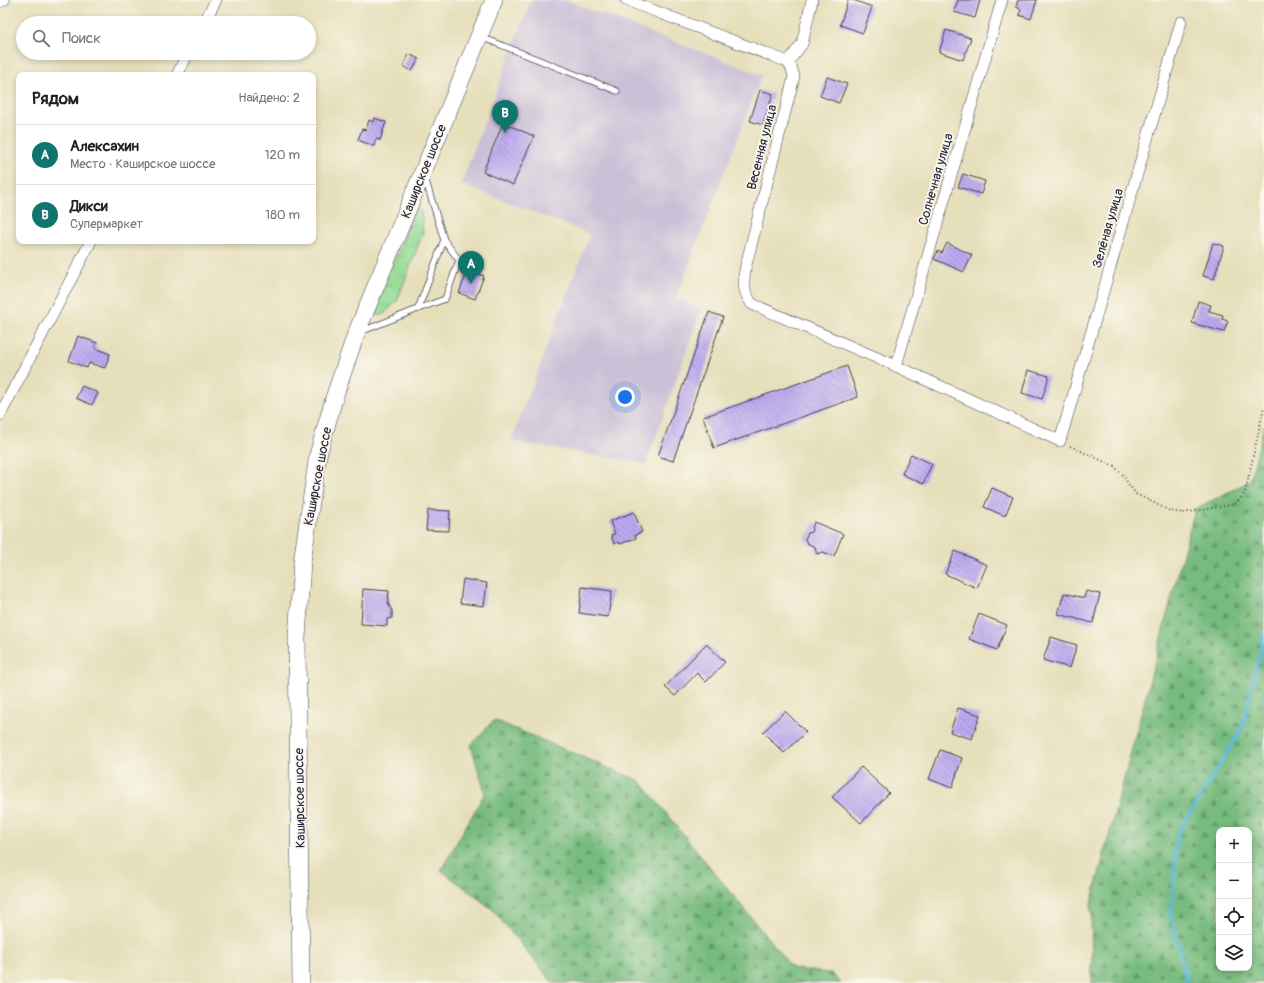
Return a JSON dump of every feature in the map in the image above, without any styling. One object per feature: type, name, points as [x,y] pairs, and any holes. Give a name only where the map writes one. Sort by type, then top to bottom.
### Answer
[{"type":"main road","name":"Каширское шоссе","points":[[301,983],[297,638],[302,562],[318,455],[335,395],[356,334],[494,0]]},
{"type":"street","points":[[0,2],[4,0]]},
{"type":"street","points":[[208,16],[216,0]]},
{"type":"street","points":[[626,0],[788,62],[802,44],[812,0]]},
{"type":"street","name":"Солнечная улица","points":[[896,366],[1002,0]]},
{"type":"street","name":"Зелёная улица","points":[[1060,441],[1181,22]]},
{"type":"street","points":[[178,72],[184,60]]},
{"type":"street","name":"Весенняя улица","points":[[788,62],[794,77],[745,269],[743,283],[746,296],[752,304],[896,366]]},
{"type":"street","points":[[0,416],[89,244]]},
{"type":"street","points":[[896,366],[1060,441]]},
{"type":"lane","points":[[479,36],[616,91]]},
{"type":"lane","points":[[356,334],[445,299],[459,260],[444,240],[423,172]]},
{"type":"lane","points":[[418,309],[444,240]]},
{"type":"path","points":[[1060,441],[1114,466],[1123,475],[1128,485],[1136,494],[1170,511],[1183,513],[1231,506],[1238,502],[1245,494],[1264,407]]},
{"type":"shaded area","points":[[531,0],[565,0],[762,75],[676,298],[702,308],[646,464],[511,441],[590,234],[461,184]]},
{"type":"green space","points":[[416,208],[421,211],[423,232],[397,301],[383,315],[372,315]]},
{"type":"green space","points":[[1264,426],[1264,983],[1092,983],[1091,904],[1195,509],[1250,481]]},
{"type":"green space","points":[[494,720],[640,781],[792,968],[832,974],[841,983],[553,983],[492,909],[441,870],[485,793],[471,745]]},
{"type":"building","points":[[848,0],[853,0],[872,7],[863,33],[840,25]]},
{"type":"building","points":[[958,0],[980,0],[975,18],[954,12]]},
{"type":"building","points":[[1018,0],[1037,0],[1031,19],[1019,15],[1021,9],[1016,7]]},
{"type":"building","points":[[946,30],[971,38],[963,60],[939,52]]},
{"type":"building","points":[[409,54],[419,59],[412,71],[403,66]]},
{"type":"building","points":[[827,77],[847,84],[839,103],[820,96]]},
{"type":"building","points":[[760,90],[773,94],[763,125],[750,121]]},
{"type":"building","points":[[374,118],[386,122],[380,140],[376,139],[374,146],[358,140],[362,129],[366,130],[369,120],[373,122]]},
{"type":"building","points":[[503,123],[534,136],[513,185],[483,172]]},
{"type":"building","points":[[963,174],[985,181],[981,194],[958,187]]},
{"type":"building","points":[[947,243],[972,255],[964,272],[934,259],[938,251],[942,253]]},
{"type":"building","points":[[1213,243],[1224,246],[1214,279],[1203,276]]},
{"type":"building","points":[[468,270],[484,276],[475,299],[459,293]]},
{"type":"building","points":[[1198,301],[1211,305],[1209,311],[1223,315],[1222,319],[1228,321],[1224,332],[1192,323]]},
{"type":"building","points":[[709,312],[723,317],[673,461],[658,456]]},
{"type":"building","points":[[78,336],[97,343],[95,348],[110,354],[105,368],[89,363],[87,368],[69,361]]},
{"type":"building","points":[[847,366],[858,397],[714,448],[703,417]]},
{"type":"building","points":[[1028,370],[1049,376],[1042,399],[1022,393]]},
{"type":"building","points":[[82,386],[98,393],[92,405],[76,398]]},
{"type":"building","points":[[911,454],[932,464],[923,484],[902,474]]},
{"type":"building","points":[[992,488],[1013,497],[1005,516],[984,507]]},
{"type":"building","points":[[428,510],[450,511],[449,531],[426,530]]},
{"type":"building","points":[[634,512],[642,532],[635,535],[636,538],[620,544],[619,542],[614,544],[611,535],[615,534],[610,521]]},
{"type":"building","points":[[814,522],[843,534],[834,556],[823,552],[817,554],[815,547],[807,543],[805,539],[808,533],[811,532]]},
{"type":"building","points":[[955,551],[987,565],[977,588],[945,574]]},
{"type":"building","points":[[463,579],[487,583],[484,606],[460,603]]},
{"type":"building","points":[[582,587],[612,591],[608,617],[579,613]]},
{"type":"building","points":[[363,589],[389,591],[388,603],[392,611],[392,618],[387,619],[387,626],[361,624]]},
{"type":"building","points":[[1086,591],[1100,594],[1093,623],[1058,614],[1064,593],[1084,598]]},
{"type":"building","points":[[979,614],[1007,625],[997,650],[969,639]]},
{"type":"building","points":[[1051,637],[1077,645],[1070,668],[1043,660]]},
{"type":"building","points":[[706,644],[725,662],[706,682],[697,673],[675,696],[665,687]]},
{"type":"building","points":[[958,708],[980,715],[972,739],[950,732]]},
{"type":"building","points":[[785,711],[806,732],[784,753],[763,732]]},
{"type":"building","points":[[940,750],[962,758],[952,788],[929,779]]},
{"type":"building","points":[[861,767],[889,793],[861,823],[832,797]]},
{"type":"waterway","points":[[1187,983],[1171,914],[1177,835],[1242,728],[1264,634]]},
{"type":"place","name":"Дикси","points":[[505,133]]},
{"type":"place","name":"Алексахин","points":[[471,284]]}]
